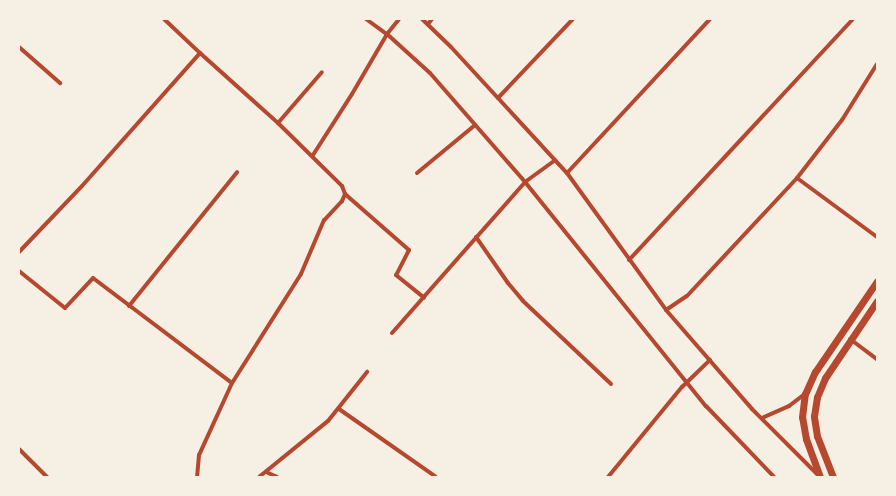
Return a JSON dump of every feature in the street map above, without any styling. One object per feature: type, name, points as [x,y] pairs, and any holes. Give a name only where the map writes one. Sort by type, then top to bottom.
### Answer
[{"type":"main road","points":[[820,477],[806,439],[802,417],[805,394],[815,372],[877,281]]},
{"type":"main road","points":[[831,476],[817,436],[814,416],[817,397],[825,378],[877,301]]},
{"type":"street","points":[[164,19],[313,155],[342,186],[345,194],[409,250],[396,275],[424,298]]},
{"type":"street","points":[[366,19],[387,34],[430,73],[525,182],[706,406],[774,477]]},
{"type":"street","points":[[313,155],[352,94],[387,34],[399,19]]},
{"type":"street","points":[[422,19],[556,160],[666,310],[762,418],[820,477]]},
{"type":"street","points":[[428,24],[432,19]]},
{"type":"street","points":[[498,98],[573,19]]},
{"type":"street","points":[[567,173],[710,19]]},
{"type":"street","points":[[629,260],[853,19]]},
{"type":"street","points":[[19,47],[60,83]]},
{"type":"street","points":[[19,252],[82,186],[200,53]]},
{"type":"street","points":[[666,310],[687,296],[797,178],[842,120],[877,64]]},
{"type":"street","points":[[278,123],[322,72]]},
{"type":"street","points":[[417,173],[475,125]]},
{"type":"street","points":[[392,333],[525,182],[556,160]]},
{"type":"street","points":[[129,306],[238,172]]},
{"type":"street","points":[[797,178],[877,237]]},
{"type":"street","points":[[197,477],[199,455],[232,383],[301,274],[324,220],[342,200],[345,194]]},
{"type":"street","points":[[476,237],[508,283],[523,301],[611,384]]},
{"type":"street","points":[[19,271],[65,308],[93,278],[232,383]]},
{"type":"street","points":[[850,339],[877,359]]},
{"type":"street","points":[[608,477],[687,382],[710,360]]},
{"type":"street","points":[[259,477],[328,421],[367,372]]},
{"type":"street","points":[[762,418],[789,406],[805,394]]},
{"type":"street","points":[[339,409],[436,477]]},
{"type":"street","points":[[19,449],[47,477]]},
{"type":"street","points":[[266,472],[277,477]]}]
